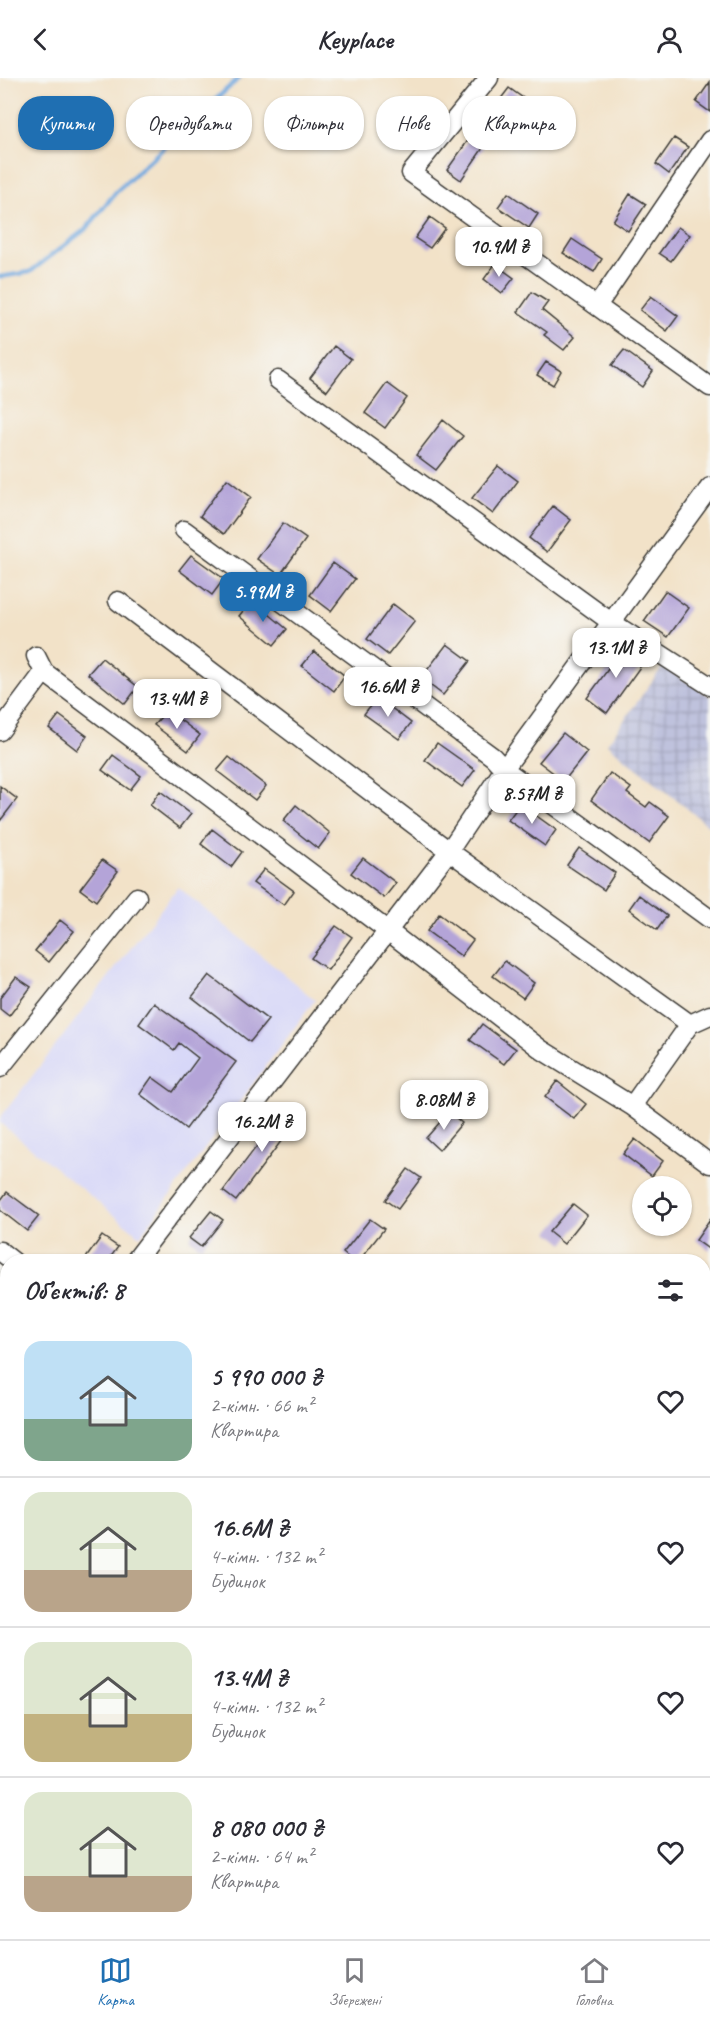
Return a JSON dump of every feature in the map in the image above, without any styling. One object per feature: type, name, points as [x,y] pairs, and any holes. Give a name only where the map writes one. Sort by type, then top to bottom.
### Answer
[{"type":"street","points":[[489,78],[411,173],[710,387]]},
{"type":"street","points":[[597,306],[710,140]]},
{"type":"street","points":[[278,380],[611,622],[710,686]]},
{"type":"street","points":[[140,1254],[449,851],[504,769],[710,487]]},
{"type":"street","points":[[184,530],[484,750],[504,769],[710,919]]},
{"type":"street","points":[[118,601],[449,851],[690,1024]]},
{"type":"street","points":[[0,730],[40,664],[542,1050],[632,1106],[710,1164]]},
{"type":"street","points":[[0,1068],[137,897]]},
{"type":"street","points":[[632,1106],[690,1024],[710,1015]]},
{"type":"shaded area","points":[[663,666],[710,696],[710,827],[607,744]]},
{"type":"shaded area","points":[[178,887],[315,1000],[140,1236],[0,1123],[0,1118]]},
{"type":"building","points":[[710,82],[710,112],[696,102]]},
{"type":"building","points":[[509,88],[520,96],[503,96]]},
{"type":"building","points":[[674,138],[688,147],[669,174],[656,164]]},
{"type":"building","points":[[462,149],[482,150],[461,180],[447,170]]},
{"type":"building","points":[[508,193],[538,214],[529,228],[498,207]]},
{"type":"building","points":[[630,194],[646,204],[628,231],[613,221]]},
{"type":"building","points":[[430,217],[445,228],[430,248],[415,238]]},
{"type":"building","points":[[678,227],[690,235],[671,261],[659,253]]},
{"type":"building","points":[[572,239],[602,259],[594,272],[563,253]]},
{"type":"building","points":[[495,264],[514,278],[502,293],[484,279]]},
{"type":"building","points":[[532,292],[548,302],[542,310],[575,337],[564,350],[544,335],[547,332],[518,312]]},
{"type":"building","points":[[651,296],[678,316],[667,331],[640,310]]},
{"type":"building","points":[[334,346],[351,359],[327,391],[310,378]]},
{"type":"building","points":[[624,350],[653,371],[642,387],[612,365]]},
{"type":"building","points":[[546,362],[561,371],[553,385],[537,375]]},
{"type":"building","points":[[387,383],[407,398],[385,428],[365,413]]},
{"type":"building","points":[[443,420],[463,436],[436,470],[416,455]]},
{"type":"building","points":[[498,466],[518,481],[493,514],[472,498]]},
{"type":"building","points":[[227,479],[251,497],[224,534],[200,516]]},
{"type":"building","points":[[553,506],[571,520],[547,552],[529,538]]},
{"type":"building","points":[[283,523],[306,539],[280,575],[257,559]]},
{"type":"building","points":[[191,555],[224,579],[212,595],[179,570]]},
{"type":"building","points":[[333,563],[355,579],[331,611],[310,595]]},
{"type":"building","points":[[665,591],[689,608],[668,637],[644,621]]},
{"type":"building","points":[[252,600],[287,629],[274,645],[239,616]]},
{"type":"building","points":[[393,604],[415,621],[388,655],[367,639]]},
{"type":"building","points":[[447,644],[470,661],[443,695],[421,678]]},
{"type":"building","points":[[625,646],[645,660],[607,713],[587,698]]},
{"type":"building","points":[[314,651],[345,676],[334,691],[302,666]]},
{"type":"building","points":[[102,658],[138,687],[125,704],[88,674]]},
{"type":"building","points":[[377,697],[411,723],[399,739],[364,714]]},
{"type":"building","points":[[167,710],[200,735],[188,751],[154,725]]},
{"type":"building","points":[[59,715],[87,736],[77,750],[49,728]]},
{"type":"building","points":[[563,733],[587,752],[564,781],[539,762]]},
{"type":"building","points":[[437,743],[475,770],[462,787],[425,760]]},
{"type":"building","points":[[113,755],[141,776],[130,790],[102,770]]},
{"type":"building","points":[[229,757],[266,786],[255,800],[217,771]]},
{"type":"building","points":[[610,773],[631,788],[627,793],[646,807],[650,802],[669,816],[649,843],[591,800]]},
{"type":"building","points":[[0,786],[17,799],[0,821]]},
{"type":"building","points":[[160,791],[191,814],[180,828],[150,805]]},
{"type":"building","points":[[520,804],[556,830],[545,846],[508,820]]},
{"type":"building","points":[[296,805],[330,833],[318,849],[283,821]]},
{"type":"building","points":[[212,829],[242,852],[231,867],[201,844]]},
{"type":"building","points":[[579,848],[615,873],[604,890],[567,865]]},
{"type":"building","points":[[363,858],[396,883],[384,898],[351,873]]},
{"type":"building","points":[[102,860],[118,871],[96,901],[80,889]]},
{"type":"building","points":[[264,869],[294,891],[284,905],[253,883]]},
{"type":"building","points":[[639,895],[667,916],[657,930],[629,909]]},
{"type":"building","points":[[439,914],[473,940],[461,956],[427,931]]},
{"type":"building","points":[[60,920],[74,931],[49,962],[35,951]]},
{"type":"building","points":[[336,926],[352,937],[328,970],[311,958]]},
{"type":"building","points":[[505,961],[534,983],[523,998],[493,976]]},
{"type":"building","points":[[209,975],[268,1020],[250,1042],[192,997]]},
{"type":"building","points":[[16,977],[31,987],[9,1016],[0,1009],[0,998]]},
{"type":"building","points":[[154,1003],[236,1062],[186,1129],[140,1094],[152,1077],[173,1092],[198,1058],[179,1043],[174,1050],[139,1024]]},
{"type":"building","points":[[482,1024],[516,1049],[504,1064],[470,1040]]},
{"type":"building","points":[[557,1081],[586,1104],[574,1119],[545,1097]]},
{"type":"building","points":[[287,1106],[300,1116],[236,1201],[223,1191]]},
{"type":"building","points":[[449,1112],[462,1123],[439,1150],[426,1138]]},
{"type":"building","points":[[635,1139],[663,1161],[652,1176],[623,1154]]},
{"type":"building","points":[[408,1169],[421,1178],[398,1209],[385,1200]]},
{"type":"building","points":[[7,1192],[39,1216],[27,1231],[0,1210],[0,1201]]},
{"type":"building","points":[[573,1204],[587,1215],[564,1244],[549,1232]]},
{"type":"building","points":[[211,1211],[223,1220],[201,1247],[189,1238]]},
{"type":"building","points":[[370,1219],[384,1229],[364,1254],[343,1253]]},
{"type":"building","points":[[710,1220],[710,1250],[696,1240]]},
{"type":"building","points":[[102,1236],[118,1247],[113,1254],[89,1254]]},
{"type":"waterway","points":[[0,277],[30,272],[87,228],[116,192],[239,78]]}]
